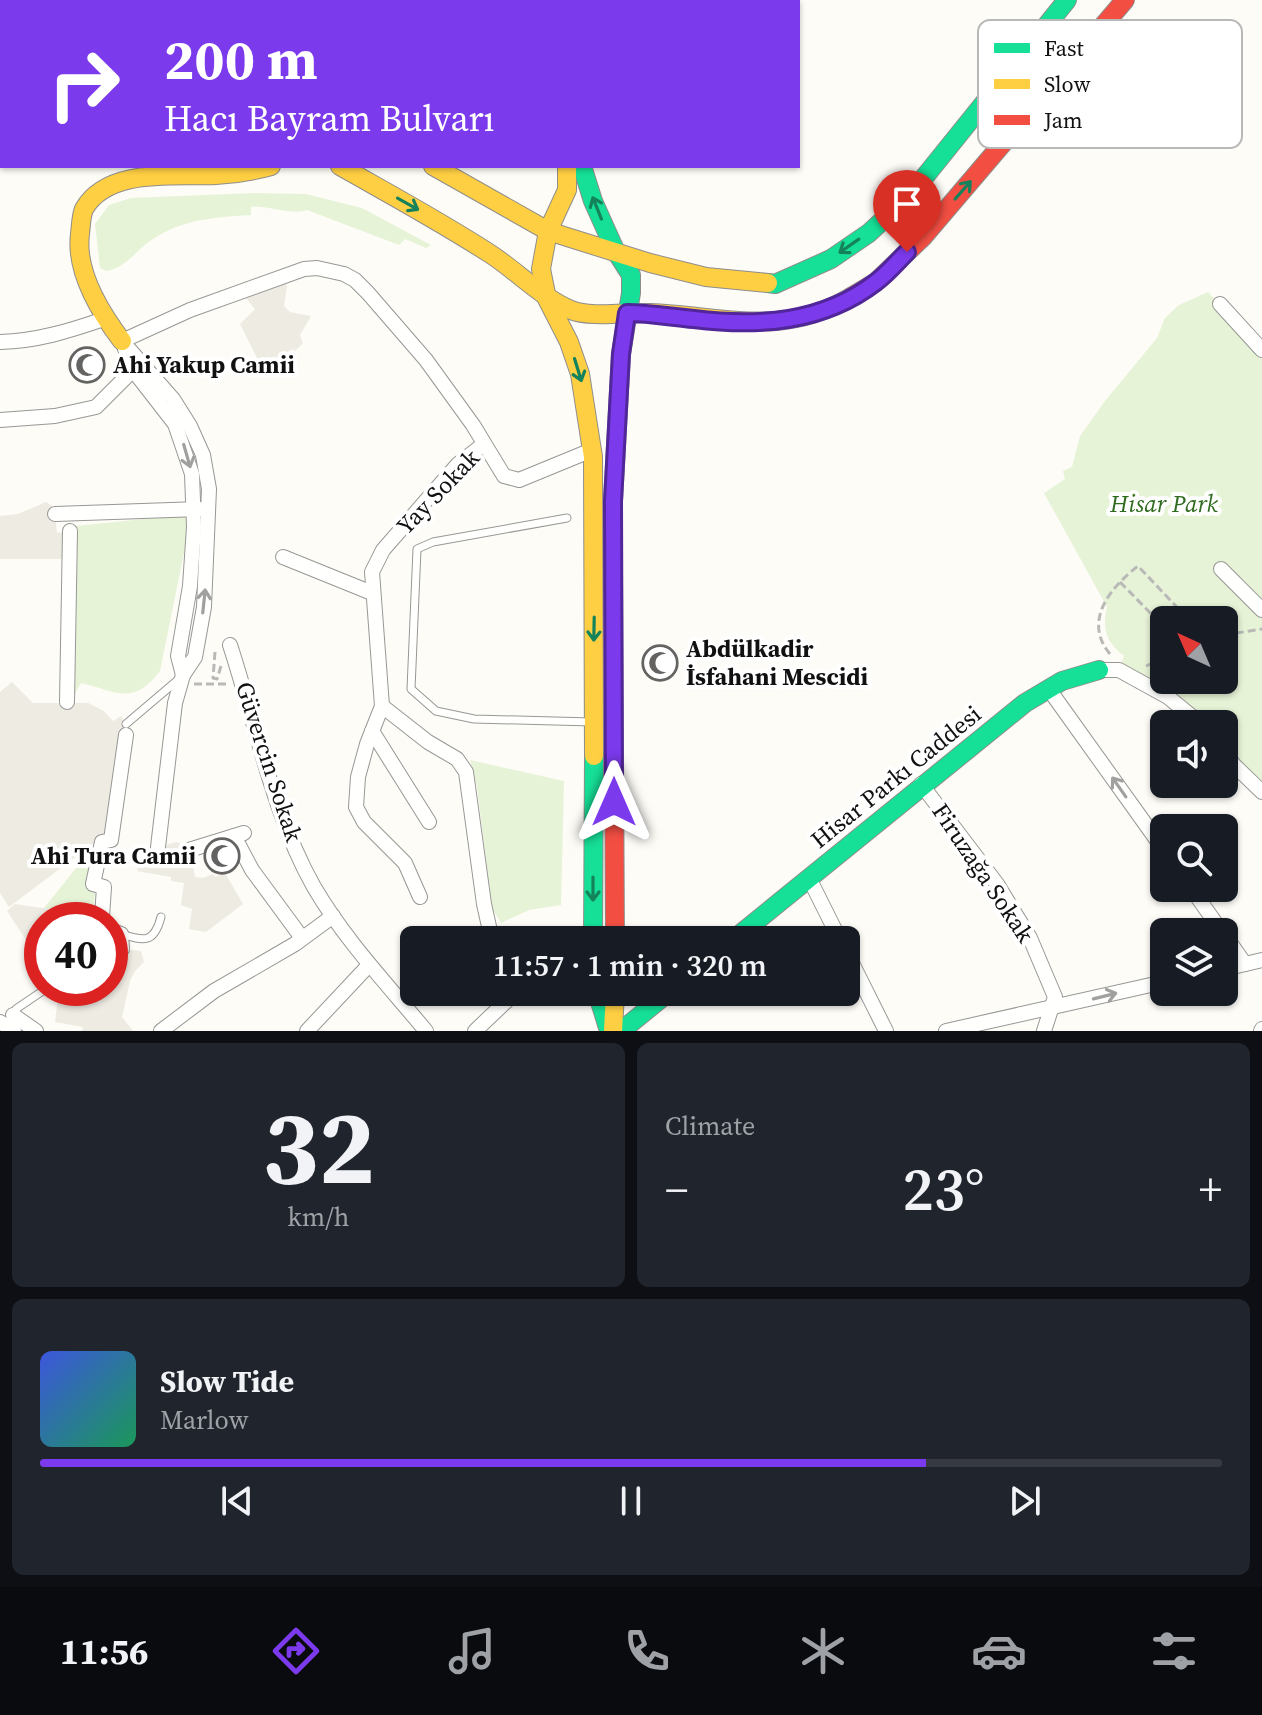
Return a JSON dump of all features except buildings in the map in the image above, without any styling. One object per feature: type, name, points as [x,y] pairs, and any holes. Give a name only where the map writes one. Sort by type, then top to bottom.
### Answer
[{"type":"street","points":[[1051,20],[1067,0]]},
{"type":"street","points":[[1108,20],[1125,0]]},
{"type":"street","points":[[437,168],[548,231],[706,277],[775,284],[831,259],[869,233],[910,195],[978,111]]},
{"type":"street","points":[[344,168],[446,225],[516,271],[547,299],[576,312],[652,313],[725,322],[766,323],[803,318],[839,304],[876,282],[923,237],[999,148]]},
{"type":"street","points":[[201,509],[209,489],[199,442],[173,399],[104,319],[90,287],[80,248],[81,213],[87,201],[112,183],[232,174],[265,168]]},
{"type":"street","points":[[567,168],[567,190],[548,231],[541,269],[547,299],[569,342],[580,374],[592,450],[595,548],[593,926]]},
{"type":"street","points":[[583,168],[593,201],[615,250],[631,275],[621,354],[613,501],[615,926]]},
{"type":"street","name":"Yay Sokak","points":[[122,341],[190,310],[266,280],[304,269],[337,272],[355,280],[405,335],[453,396],[484,444],[458,464],[383,550],[372,572],[372,593]]},
{"type":"street","points":[[1220,304],[1262,350]]},
{"type":"street","points":[[0,342],[56,335],[104,319]]},
{"type":"street","points":[[122,341],[133,370],[175,424],[201,509],[204,607],[195,657],[183,675],[175,703],[158,847]]},
{"type":"street","points":[[0,420],[55,416],[96,407],[133,370]]},
{"type":"street","points":[[484,444],[504,476],[512,480],[530,477],[592,450]]},
{"type":"street","points":[[55,514],[201,509]]},
{"type":"street","points":[[67,702],[70,531]]},
{"type":"street","points":[[283,557],[372,593],[382,706],[358,777],[356,807],[364,822],[405,863],[420,897]]},
{"type":"street","points":[[1221,569],[1262,610]]},
{"type":"street","name":"Güvercin Sokak","points":[[230,645],[285,826],[313,885],[369,965],[426,1031]]},
{"type":"street","points":[[1099,670],[1119,670],[1168,697],[1184,710]]},
{"type":"street","name":"Hisar Parkı Caddesi","points":[[750,926],[921,784],[1048,688],[1073,675],[1099,670]]},
{"type":"street","points":[[1048,688],[1150,830]]},
{"type":"street","points":[[382,706],[462,764],[466,772],[489,926]]},
{"type":"street","points":[[103,902],[104,887],[93,884],[102,842],[111,840],[126,729]]},
{"type":"street","points":[[372,731],[429,822]]},
{"type":"street","points":[[1238,769],[1262,792]]},
{"type":"street","name":"Firuzağa Sokak","points":[[921,784],[997,884],[1030,938],[1054,990],[1052,1009]]},
{"type":"street","points":[[189,850],[239,834],[252,870],[302,938]]},
{"type":"street","points":[[809,878],[833,926]]},
{"type":"street","points":[[161,1031],[214,991],[333,916]]},
{"type":"street","points":[[1238,954],[1245,964]]},
{"type":"street","points":[[1238,966],[1262,960]]},
{"type":"street","points":[[307,1031],[369,965]]},
{"type":"street","points":[[860,979],[886,1031]]},
{"type":"street","points":[[946,1031],[1150,985]]},
{"type":"street","points":[[475,1031],[501,1006]]},
{"type":"street","points":[[602,1006],[611,1031]]},
{"type":"street","points":[[611,1031],[614,1006]]},
{"type":"street","points":[[621,1031],[652,1006]]},
{"type":"street","points":[[1044,1031],[1052,1009]]},
{"type":"street","points":[[3,1021],[14,1031]]},
{"type":"street","points":[[3,1021],[36,1031]]},
{"type":"lane","points":[[567,518],[433,542],[417,549],[411,689],[436,711],[474,719],[614,723]]},
{"type":"lane","points":[[126,729],[183,675]]},
{"type":"lane","points":[[128,939],[149,938],[157,932],[161,917]]},
{"type":"lane","points":[[3,1021],[24,1004]]},
{"type":"path","points":[[1103,646],[1099,630],[1100,611],[1108,595],[1138,566],[1176,606]]},
{"type":"path","points":[[1120,582],[1150,613]]},
{"type":"path","points":[[1238,633],[1262,629]]},
{"type":"path","points":[[206,685],[221,685],[241,679]]},
{"type":"green space","points":[[306,194],[362,208],[431,245],[426,248],[405,239],[399,245],[307,210],[294,212],[251,207],[251,215],[213,218],[176,227],[147,243],[120,266],[106,271],[100,268],[95,224],[109,205],[131,198]]},
{"type":"green space","name":"Hisar Park","points":[[1208,292],[1262,350],[1262,792],[1238,766],[1238,710],[1180,710],[1155,694],[1238,694],[1238,606],[1150,606],[1150,690],[1119,670],[1124,656],[1113,646],[1107,634],[1107,607],[1044,493],[1065,479],[1063,471],[1072,467],[1080,436],[1157,338],[1165,318],[1179,305]]},
{"type":"green space","points":[[183,515],[189,522],[187,538],[160,671],[133,693],[124,694],[81,683],[71,701],[75,526]]},
{"type":"green space","points":[[470,760],[564,781],[561,905],[529,910],[501,923],[492,908],[477,787]]},
{"type":"green space","points":[[93,847],[97,847],[87,887],[96,889],[94,902],[49,902]]},
{"type":"shaded area","points":[[284,275],[287,287],[284,306],[290,312],[311,316],[300,335],[303,343],[295,351],[292,349],[284,355],[266,376],[240,324],[255,309],[240,291]]},
{"type":"shaded area","points":[[46,502],[54,507],[57,533],[70,531],[64,559],[0,559],[0,516],[18,514]]},
{"type":"shaded area","points":[[12,682],[33,703],[88,703],[104,711],[113,721],[121,716],[130,731],[110,831],[9,907],[0,893],[0,692]]},
{"type":"shaded area","points":[[176,842],[188,845],[195,877],[213,874],[215,877],[225,873],[243,904],[206,932],[189,929],[192,909],[181,905],[184,883],[171,881],[171,877],[137,871],[139,859],[150,860],[151,850]]},
{"type":"shaded area","points":[[15,904],[24,905],[24,937],[7,911]]},
{"type":"shaded area","points":[[128,949],[141,951],[144,962],[130,981],[128,990]]},
{"type":"shaded area","points":[[57,1006],[124,1006],[122,1017],[133,1031],[82,1031],[83,1027],[55,1022]]},
{"type":"traffic: fast","points":[[1051,20],[1067,0]]},
{"type":"traffic: fast","points":[[768,283],[775,284],[831,259],[869,233],[910,195],[978,111]]},
{"type":"traffic: fast","points":[[583,168],[593,201],[615,250],[631,275],[621,354],[613,501],[613,581]]},
{"type":"traffic: fast","points":[[750,926],[1025,703],[1062,681],[1099,670]]},
{"type":"traffic: fast","points":[[593,926],[594,756]]},
{"type":"traffic: fast","points":[[601,1006],[609,1031]]},
{"type":"traffic: fast","points":[[621,1031],[652,1006]]},
{"type":"traffic: slow","points":[[122,341],[105,317],[85,277],[79,248],[84,209],[109,186],[126,180],[223,175],[262,168]]},
{"type":"traffic: slow","points":[[343,168],[492,255],[571,310],[599,314],[650,313],[752,322],[776,321],[826,310],[851,297]]},
{"type":"traffic: slow","points":[[437,168],[548,231],[706,277],[768,283]]},
{"type":"traffic: slow","points":[[567,168],[567,190],[548,231],[541,269],[547,299],[569,342],[580,374],[593,457],[594,756]]},
{"type":"traffic: slow","points":[[613,1031],[614,1006]]},
{"type":"traffic: jam","points":[[1108,20],[1125,0]]},
{"type":"traffic: jam","points":[[851,297],[876,282],[923,237],[999,148]]},
{"type":"traffic: jam","points":[[613,581],[615,926]]},
{"type":"place","name":"Ahi Yakup Camii","points":[[87,365]]},
{"type":"place","name":"Abdülkadir İsfahani Mescidi","points":[[660,663]]},
{"type":"place","name":"Ahi Tura Camii","points":[[222,856]]},
{"type":"route","points":[[614,802],[613,501],[621,354],[627,313],[725,322],[766,323],[803,318],[839,304],[876,282],[907,252]]}]
